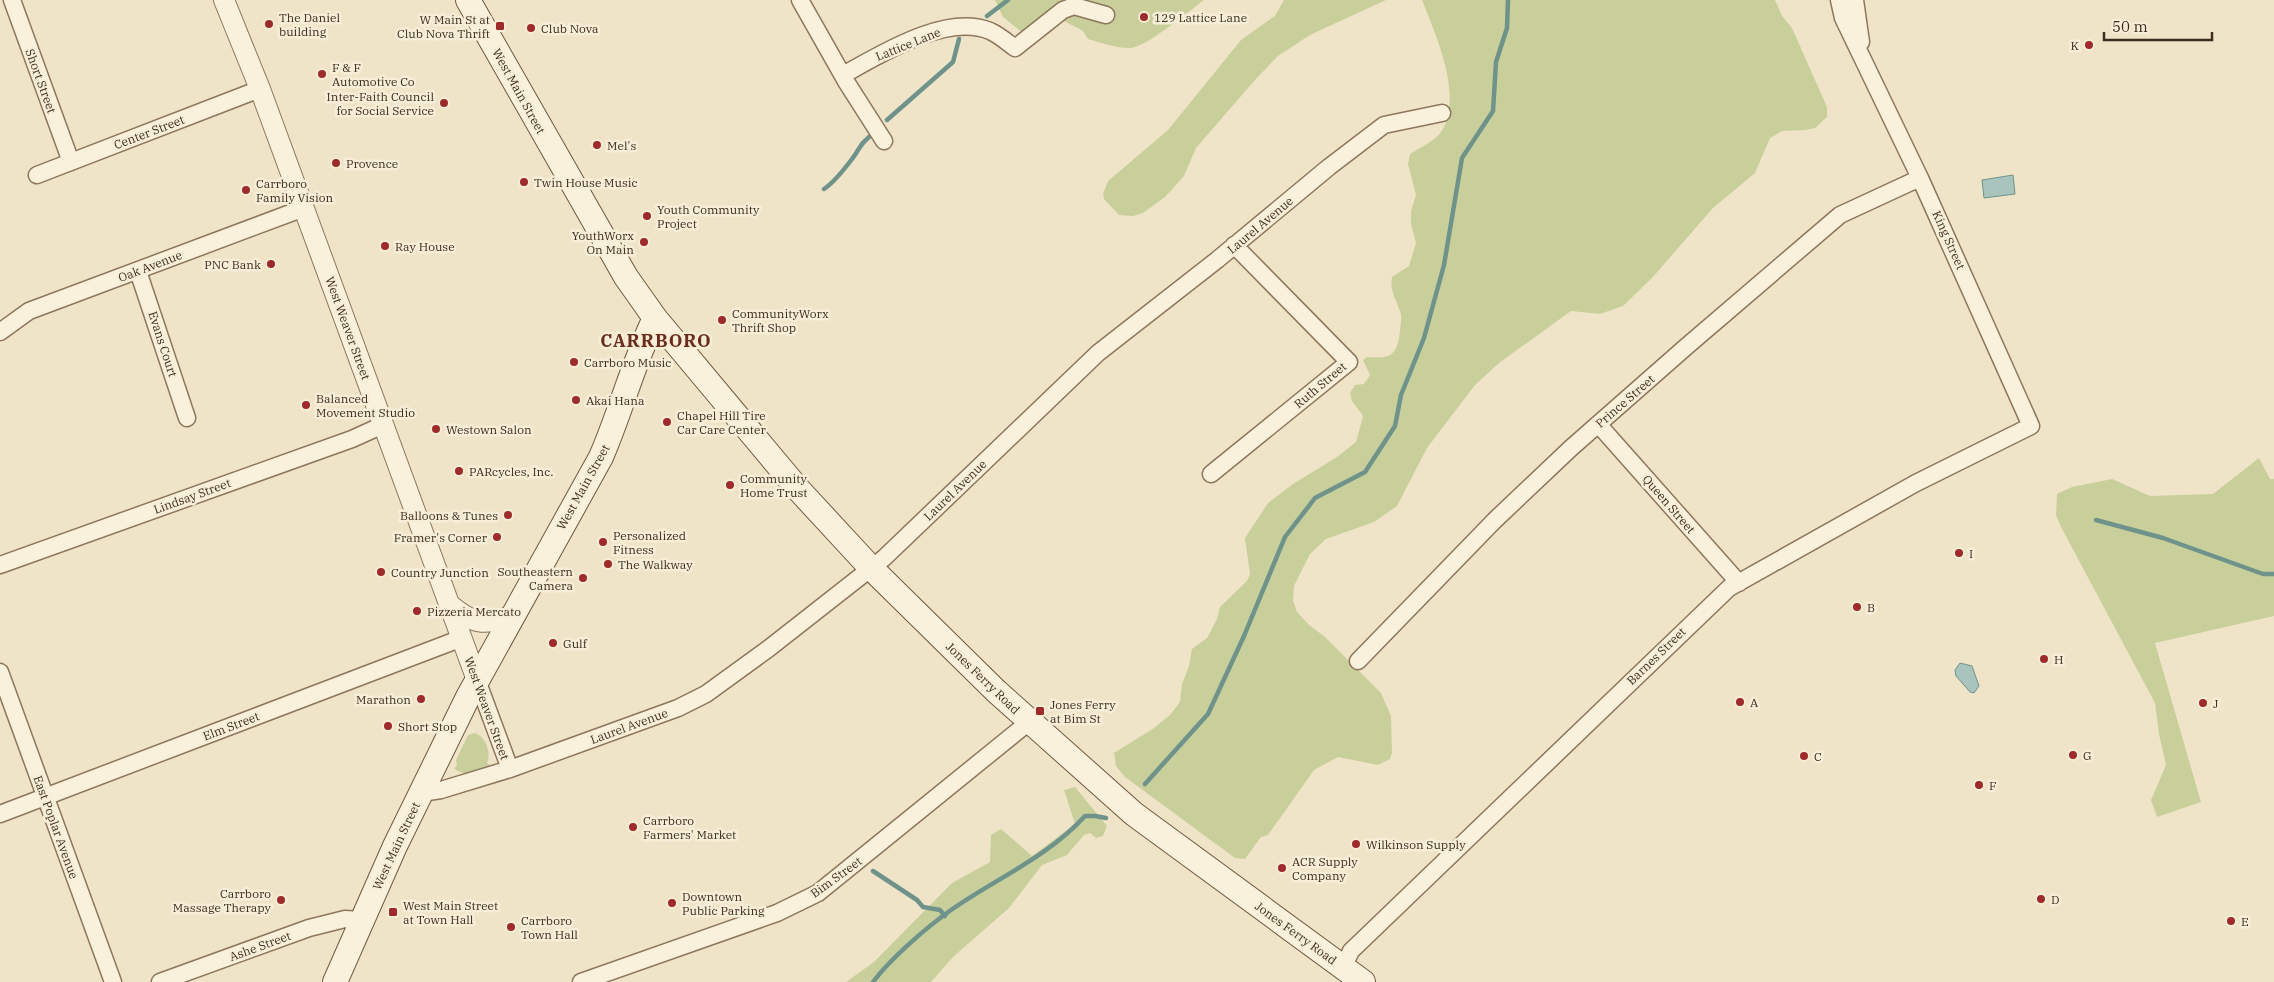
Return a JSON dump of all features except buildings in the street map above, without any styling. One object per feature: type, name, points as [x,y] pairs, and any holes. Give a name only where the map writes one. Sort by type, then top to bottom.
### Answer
[{"type":"main road","name":"West Main Street","points":[[335,982],[421,792],[477,680],[601,457],[611,435],[640,349],[655,318],[613,257],[468,0]]},
{"type":"main road","name":"Jones Ferry Road","points":[[655,318],[798,489],[871,568],[1028,722],[1134,814],[1363,982]]},
{"type":"street","name":"Short Street","points":[[12,0],[71,162]]},
{"type":"street","name":"West Weaver Street","points":[[224,0],[260,89],[510,769]]},
{"type":"street","points":[[800,0],[884,141]]},
{"type":"street","name":"King Street","points":[[1839,0],[1844,18],[1920,178],[2031,426]]},
{"type":"street","points":[[1855,0],[1863,56]]},
{"type":"street","name":"Lattice Lane","points":[[843,75],[913,40],[946,29],[963,26],[984,30],[996,35],[1015,48],[1068,8],[1074,6],[1106,16]]},
{"type":"street","name":"Center Street","points":[[37,175],[260,89]]},
{"type":"street","name":"Laurel Avenue","points":[[421,792],[440,790],[510,769],[678,708],[697,699],[768,649],[871,568],[1098,353],[1384,125],[1442,113]]},
{"type":"street","name":"Prince Street","points":[[1358,661],[1495,520],[1598,424],[1840,215],[1920,178]]},
{"type":"street","name":"Oak Avenue","points":[[0,332],[29,311],[304,208]]},
{"type":"street","name":"Ruth Street","points":[[1212,474],[1349,362],[1234,245]]},
{"type":"street","name":"Evans Court","points":[[138,270],[186,418]]},
{"type":"street","name":"Queen Street","points":[[1598,424],[1739,583]]},
{"type":"street","name":"Lindsay Street","points":[[0,565],[352,439],[383,425]]},
{"type":"street","name":"Barnes Street","points":[[1343,968],[1355,948],[1729,588],[1916,483],[2031,426]]},
{"type":"street","points":[[450,605],[466,618],[478,622],[489,622],[512,616]]},
{"type":"street","name":"Elm Street","points":[[0,814],[462,638]]},
{"type":"street","name":"East Poplar Avenue","points":[[0,672],[113,982]]},
{"type":"street","name":"Bim Street","points":[[581,982],[776,913],[818,893],[1028,722]]},
{"type":"street","name":"Ashe Street","points":[[160,982],[309,928],[345,919],[362,920]]},
{"type":"green space","points":[[995,0],[1204,0],[1147,42],[1130,48],[1088,39],[1083,31],[1064,21],[1023,33],[1003,17]]},
{"type":"green space","points":[[1284,0],[1386,0],[1310,35],[1278,56],[1196,148],[1184,176],[1165,197],[1143,213],[1133,216],[1119,215],[1104,199],[1103,194],[1108,181],[1168,130],[1241,40],[1275,16]]},
{"type":"green space","points":[[1422,0],[1775,0],[1782,16],[1792,28],[1827,107],[1827,117],[1815,128],[1782,131],[1770,138],[1755,173],[1713,208],[1652,278],[1623,306],[1600,314],[1571,311],[1499,363],[1475,385],[1427,448],[1397,506],[1374,522],[1326,539],[1310,554],[1294,586],[1293,600],[1297,612],[1381,693],[1391,716],[1392,753],[1390,759],[1378,765],[1338,757],[1314,770],[1268,835],[1261,837],[1245,859],[1235,858],[1125,777],[1116,766],[1114,753],[1154,728],[1170,715],[1180,702],[1182,684],[1189,666],[1192,649],[1207,638],[1217,619],[1220,607],[1247,581],[1250,574],[1245,538],[1268,503],[1293,484],[1337,457],[1356,442],[1363,416],[1352,401],[1350,393],[1355,385],[1364,384],[1370,375],[1363,360],[1367,357],[1388,356],[1395,350],[1400,331],[1401,317],[1392,288],[1392,277],[1409,266],[1416,243],[1411,224],[1411,211],[1416,195],[1408,164],[1410,154],[1431,141],[1441,132],[1447,117],[1450,101],[1445,66]]},
{"type":"green space","points":[[2259,458],[2270,479],[2274,479],[2274,616],[2155,643],[2201,802],[2157,817],[2151,800],[2166,765],[2155,703],[2061,527],[2056,515],[2057,494],[2072,487],[2112,479],[2150,496],[2213,494]]},
{"type":"green space","points":[[475,733],[487,745],[489,755],[487,763],[490,765],[477,772],[462,773],[454,768],[457,766],[456,760],[468,735]]},
{"type":"green space","points":[[1075,787],[1107,826],[1103,836],[1096,838],[1090,833],[1084,835],[1067,855],[1042,865],[1009,908],[954,956],[931,982],[846,982],[874,962],[952,883],[990,862],[991,835],[1001,829],[1032,856],[1075,824],[1064,790]]},
{"type":"water","points":[[2013,175],[2015,194],[1984,198],[1982,180]]},
{"type":"water","points":[[1960,663],[1972,666],[1979,686],[1974,693],[1970,692],[1956,676],[1955,670]]},
{"type":"waterway","points":[[987,16],[1008,0]]},
{"type":"waterway","points":[[1145,784],[1208,714],[1244,636],[1285,537],[1315,498],[1365,472],[1395,426],[1401,395],[1424,338],[1444,265],[1462,158],[1493,111],[1496,62],[1507,28],[1508,0]]},
{"type":"waterway","points":[[887,120],[953,62],[959,39]]},
{"type":"waterway","points":[[824,189],[843,170],[869,137]]},
{"type":"waterway","points":[[2096,520],[2163,538],[2263,574],[2274,574]]},
{"type":"waterway","points":[[873,982],[910,943],[951,910],[1038,856],[1055,844],[1085,816],[1106,818]]},
{"type":"waterway","points":[[873,871],[917,900],[923,907],[940,910],[945,916]]},
{"type":"place","name":"129 Lattice Lane","points":[[1144,17]]},
{"type":"place","name":"The Daniel building","points":[[269,24]]},
{"type":"place","name":"W Main St at Club Nova Thrift","points":[[500,26]]},
{"type":"place","name":"Club Nova","points":[[531,28]]},
{"type":"place","name":"K","points":[[2089,45]]},
{"type":"place","name":"F & F Automotive Co","points":[[322,74]]},
{"type":"place","name":"Inter-Faith Council for Social Service","points":[[444,103]]},
{"type":"place","name":"Mel's","points":[[597,145]]},
{"type":"place","name":"Provence","points":[[336,163]]},
{"type":"place","name":"Twin House Music","points":[[524,182]]},
{"type":"place","name":"Carrboro Family Vision","points":[[246,190]]},
{"type":"place","name":"Youth Community Project","points":[[647,216]]},
{"type":"place","name":"YouthWorx On Main","points":[[644,242]]},
{"type":"place","name":"Ray House","points":[[385,246]]},
{"type":"place","name":"PNC Bank","points":[[271,264]]},
{"type":"place","name":"CommunityWorx Thrift Shop","points":[[722,320]]},
{"type":"place","name":"Carrboro Music","points":[[574,362]]},
{"type":"place","name":"Akai Hana","points":[[576,400]]},
{"type":"place","name":"Balanced Movement Studio","points":[[306,405]]},
{"type":"place","name":"Chapel Hill Tire Car Care Center","points":[[667,422]]},
{"type":"place","name":"Westown Salon","points":[[436,429]]},
{"type":"place","name":"PARcycles, Inc.","points":[[459,471]]},
{"type":"place","name":"Community Home Trust","points":[[730,485]]},
{"type":"place","name":"Balloons & Tunes","points":[[508,515]]},
{"type":"place","name":"Framer's Corner","points":[[497,537]]},
{"type":"place","name":"Personalized Fitness","points":[[603,542]]},
{"type":"place","name":"I","points":[[1959,553]]},
{"type":"place","name":"The Walkway","points":[[608,564]]},
{"type":"place","name":"Country Junction","points":[[381,572]]},
{"type":"place","name":"Southeastern Camera","points":[[583,578]]},
{"type":"place","name":"B","points":[[1857,607]]},
{"type":"place","name":"Pizzeria Mercato","points":[[417,611]]},
{"type":"place","name":"Gulf","points":[[553,643]]},
{"type":"place","name":"H","points":[[2044,659]]},
{"type":"place","name":"Marathon","points":[[421,699]]},
{"type":"place","name":"A","points":[[1740,702]]},
{"type":"place","name":"J","points":[[2203,703]]},
{"type":"place","name":"Jones Ferry at Bim St","points":[[1040,711]]},
{"type":"place","name":"Short Stop","points":[[388,726]]},
{"type":"place","name":"G","points":[[2073,755]]},
{"type":"place","name":"C","points":[[1804,756]]},
{"type":"place","name":"F","points":[[1979,785]]},
{"type":"place","name":"Carrboro Farmers' Market","points":[[633,827]]},
{"type":"place","name":"Wilkinson Supply","points":[[1356,844]]},
{"type":"place","name":"ACR Supply Company","points":[[1282,868]]},
{"type":"place","name":"D","points":[[2041,899]]},
{"type":"place","name":"Carrboro Massage Therapy","points":[[281,900]]},
{"type":"place","name":"Downtown Public Parking","points":[[672,903]]},
{"type":"place","name":"West Main Street at Town Hall","points":[[393,912]]},
{"type":"place","name":"E","points":[[2231,921]]},
{"type":"place","name":"Carrboro Town Hall","points":[[511,927]]},
{"type":"district","name":"CARRBORO","points":[[656,340]]}]
